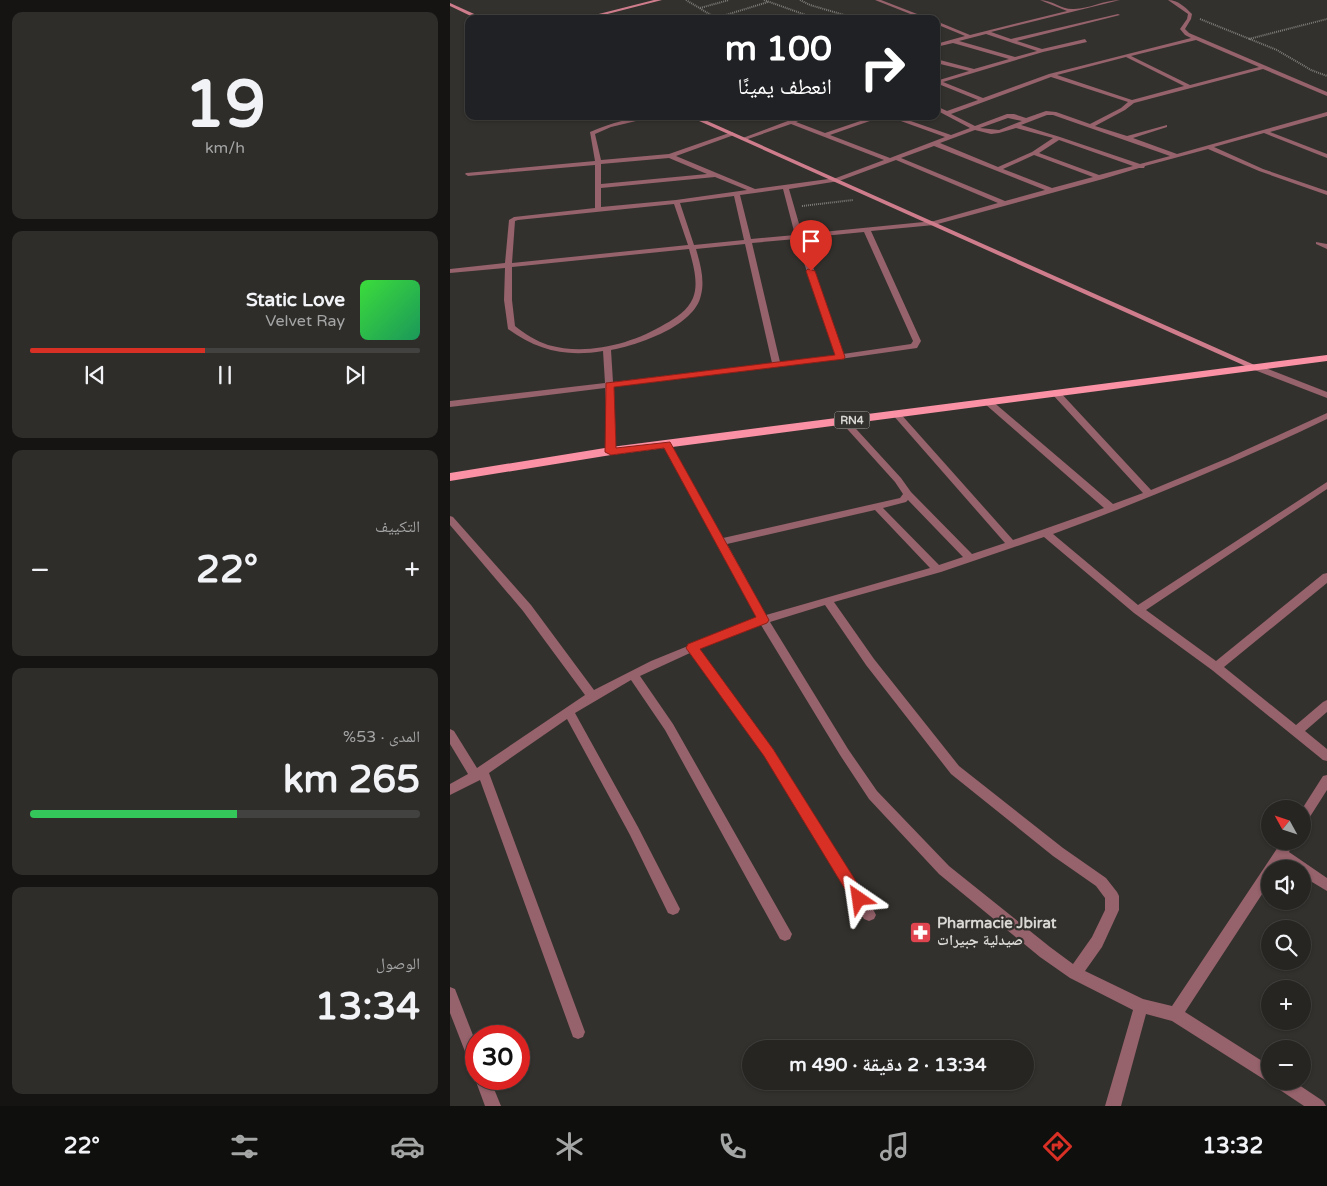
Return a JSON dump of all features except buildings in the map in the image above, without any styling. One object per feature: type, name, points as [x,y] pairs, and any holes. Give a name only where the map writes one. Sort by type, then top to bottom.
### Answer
[{"type":"main road","name":"RN4","points":[[450,477],[667,444],[1327,358]]},
{"type":"street","points":[[598,15],[660,0]]},
{"type":"street","points":[[877,0],[917,15]]},
{"type":"street","points":[[1042,0],[1073,11]]},
{"type":"street","points":[[940,45],[968,36],[1118,0]]},
{"type":"street","points":[[1170,0],[1190,14],[1189,20],[1182,29],[1196,38],[1327,94]]},
{"type":"street","points":[[450,4],[473,15]]},
{"type":"street","points":[[1012,40],[1118,15]]},
{"type":"street","points":[[940,24],[968,36]]},
{"type":"street","points":[[986,32],[1042,51]]},
{"type":"street","points":[[947,113],[1051,75],[1196,38]]},
{"type":"street","points":[[954,41],[1016,60]]},
{"type":"street","points":[[940,81],[1042,51],[1085,41]]},
{"type":"street","points":[[1125,55],[1190,87]]},
{"type":"street","points":[[940,62],[976,72]]},
{"type":"street","points":[[1092,125],[1124,109],[1132,102],[1263,67]]},
{"type":"street","points":[[1051,75],[1132,102]]},
{"type":"street","points":[[940,83],[984,100]]},
{"type":"street","points":[[940,110],[987,132],[997,132],[1051,113],[1092,125],[1177,156]]},
{"type":"street","points":[[450,271],[934,223],[1142,167],[1263,130],[1327,114]]},
{"type":"street","points":[[676,202],[692,248],[697,273],[698,294],[692,308],[680,319],[642,340],[607,348],[582,351],[549,348],[528,340],[511,327],[506,296],[514,219],[737,195],[837,180],[1010,116],[1029,121]]},
{"type":"street","points":[[598,209],[598,161],[592,133],[609,126],[636,120]]},
{"type":"street","points":[[700,120],[1255,366],[1327,395]]},
{"type":"street","points":[[743,139],[796,120]]},
{"type":"street","points":[[825,135],[869,120]]},
{"type":"street","points":[[901,120],[950,137]]},
{"type":"street","points":[[791,122],[889,160]]},
{"type":"street","points":[[1017,126],[1142,167]]},
{"type":"street","points":[[1128,138],[1165,126]]},
{"type":"street","points":[[1263,130],[1327,156]]},
{"type":"street","points":[[468,174],[670,156],[732,134]]},
{"type":"street","points":[[998,169],[1034,153],[1058,138]]},
{"type":"street","points":[[933,143],[1053,191]]},
{"type":"street","points":[[1209,147],[1262,170],[1327,193]]},
{"type":"street","points":[[1034,153],[1101,178]]},
{"type":"street","points":[[670,156],[757,192]]},
{"type":"street","points":[[896,158],[1004,203]]},
{"type":"street","points":[[597,186],[718,175]]},
{"type":"street","points":[[786,189],[799,237],[840,357]]},
{"type":"street","points":[[737,195],[776,364]]},
{"type":"street","points":[[450,404],[910,348],[916,344],[916,341],[867,230]]},
{"type":"street","points":[[1318,243],[1327,246]]},
{"type":"street","points":[[607,348],[610,385],[611,452]]},
{"type":"street","points":[[1056,393],[1150,494]]},
{"type":"street","points":[[988,402],[1112,509]]},
{"type":"street","points":[[896,414],[1011,544]]},
{"type":"street","points":[[450,790],[480,774],[593,696],[633,674],[692,648],[763,620],[970,558],[1112,509],[1270,444],[1327,416]]},
{"type":"street","points":[[844,421],[898,480],[908,494],[970,558]]},
{"type":"street","points":[[667,444],[763,620],[844,752],[873,795],[902,828],[944,870],[1044,952],[1075,973],[1141,1006],[1175,1014],[1261,1069]]},
{"type":"street","points":[[1138,610],[1327,485]]},
{"type":"street","points":[[720,542],[903,500],[908,494]]},
{"type":"street","points":[[877,506],[937,568]]},
{"type":"street","points":[[450,519],[527,608],[593,696]]},
{"type":"street","points":[[1046,532],[1138,610],[1216,667],[1327,756]]},
{"type":"street","points":[[1216,667],[1327,577]]},
{"type":"street","points":[[827,600],[870,662],[955,770],[1058,852],[1101,882],[1112,896],[1112,910],[1097,942],[1075,973]]},
{"type":"street","points":[[692,648],[769,752],[869,915]]},
{"type":"street","points":[[633,674],[669,727],[785,934]]},
{"type":"street","points":[[1297,731],[1327,705]]},
{"type":"street","points":[[568,713],[634,831],[673,909]]},
{"type":"street","points":[[450,734],[480,774],[578,1032]]},
{"type":"street","points":[[1311,805],[1327,780]]},
{"type":"street","points":[[1277,860],[1283,850]]},
{"type":"street","points":[[1281,854],[1327,885]]},
{"type":"street","points":[[1175,1014],[1261,885]]},
{"type":"street","points":[[450,994],[465,1033]]},
{"type":"street","points":[[1113,1106],[1141,1006]]},
{"type":"street","points":[[487,1090],[493,1106]]},
{"type":"street","points":[[1294,1090],[1318,1106]]},
{"type":"path","points":[[686,0],[711,15]]},
{"type":"path","points":[[699,8],[728,0]]},
{"type":"path","points":[[725,15],[773,0]]},
{"type":"path","points":[[800,0],[810,5],[844,15]]},
{"type":"path","points":[[766,1],[806,15]]},
{"type":"path","points":[[1190,14],[1277,50],[1311,70],[1327,76]]},
{"type":"path","points":[[1249,39],[1327,19]]},
{"type":"path","points":[[791,207],[877,198]]},
{"type":"place","name":"Pharmacie Jbirat صيدلية جبيرات","points":[[921,932]]},
{"type":"route","points":[[811,271],[840,357],[610,385],[611,452],[667,444],[763,620],[692,648],[769,752],[859,899]]}]
